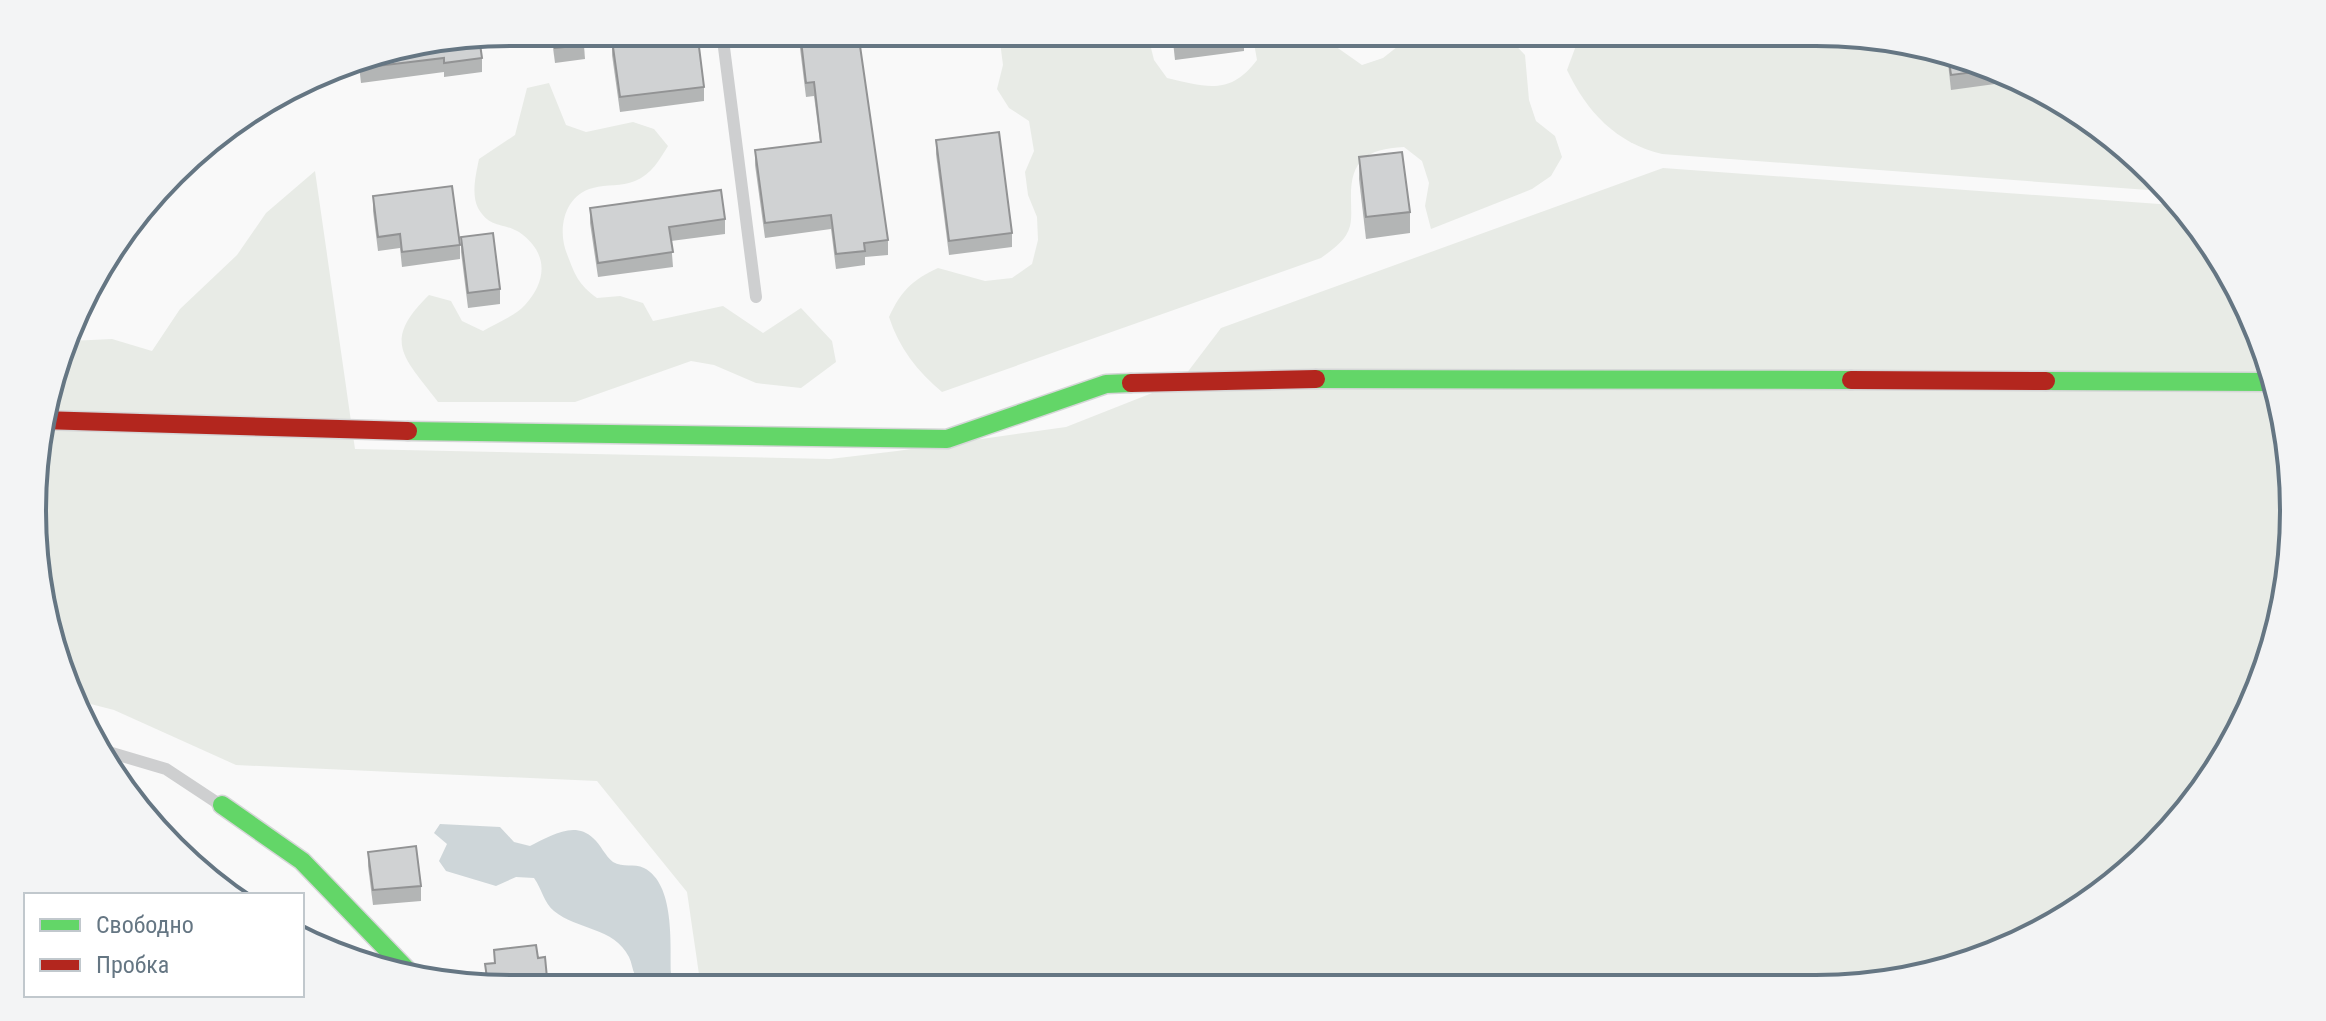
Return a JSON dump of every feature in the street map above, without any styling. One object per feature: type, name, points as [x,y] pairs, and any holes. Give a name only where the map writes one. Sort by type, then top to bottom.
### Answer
[{"type":"street","points":[[55,420],[351,430],[947,439],[1106,384],[1365,378],[2262,382]]},
{"type":"street","points":[[222,805],[302,861],[398,961]]},
{"type":"lane","points":[[724,46],[756,297]]},
{"type":"lane","points":[[115,754],[166,769],[222,805]]},
{"type":"shaded area","points":[[1001,46],[1150,46],[1154,60],[1167,78],[1216,86],[1227,84],[1247,71],[1257,60],[1254,46],[1335,46],[1362,65],[1383,58],[1398,46],[1516,46],[1525,55],[1529,100],[1536,121],[1555,136],[1562,157],[1551,176],[1532,189],[1431,229],[1425,206],[1429,183],[1422,161],[1404,147],[1370,154],[1362,160],[1353,176],[1348,231],[1321,258],[942,392],[917,367],[898,339],[889,317],[898,300],[914,282],[938,268],[985,281],[1012,278],[1032,264],[1038,240],[1037,217],[1028,195],[1025,172],[1034,151],[1029,121],[1009,108],[997,89],[1003,65]]},
{"type":"shaded area","points":[[1576,46],[1816,46],[1906,55],[1993,81],[2048,108],[2122,161],[2152,190],[1662,154],[1631,142],[1605,124],[1584,99],[1567,70]]},
{"type":"shaded area","points":[[549,83],[566,125],[586,132],[633,122],[654,129],[668,146],[646,175],[624,184],[583,192],[569,206],[563,224],[564,245],[575,273],[585,288],[597,298],[620,296],[643,303],[653,321],[723,306],[763,333],[801,308],[832,341],[836,362],[801,388],[756,383],[714,365],[691,361],[575,402],[438,402],[408,361],[402,338],[405,325],[429,295],[451,301],[462,321],[483,331],[521,309],[533,296],[541,276],[540,257],[529,240],[519,232],[492,222],[483,215],[476,202],[475,184],[479,159],[515,135],[527,88]]},
{"type":"shaded area","points":[[1663,168],[2165,204],[2202,252],[2232,305],[2255,361],[2271,420],[2279,480],[2279,541],[2264,631],[2245,688],[2202,769],[2165,817],[2122,860],[2074,897],[2021,927],[1965,950],[1906,966],[1816,975],[699,975],[687,892],[597,781],[236,765],[114,710],[88,703],[62,631],[47,541],[47,480],[55,420],[78,341],[112,339],[152,351],[180,309],[237,255],[266,213],[315,171],[355,449],[830,459],[897,451],[1066,427],[1180,382],[1221,328]]},
{"type":"shaded area","points":[[440,824],[500,827],[514,842],[530,846],[570,830],[586,833],[613,862],[644,868],[661,887],[669,915],[671,973],[635,975],[622,947],[605,934],[554,911],[534,878],[516,877],[496,886],[446,871],[439,861],[447,844],[434,833]]},
{"type":"building","points":[[613,46],[699,46],[704,87],[620,97]]},
{"type":"building","points":[[802,46],[860,46],[888,240],[864,243],[865,251],[836,254],[831,215],[765,223],[755,150],[821,142],[814,82],[806,83]]},
{"type":"building","points":[[480,47],[482,58],[444,63],[444,58],[377,66],[420,55]]},
{"type":"building","points":[[1950,66],[1970,73],[1951,75]]},
{"type":"building","points":[[999,132],[1012,233],[949,241],[936,140]]},
{"type":"building","points":[[1402,152],[1410,212],[1366,217],[1359,157]]},
{"type":"building","points":[[452,186],[460,245],[402,252],[400,234],[378,237],[373,196]]},
{"type":"building","points":[[721,190],[725,219],[669,227],[673,252],[598,263],[590,208]]},
{"type":"building","points":[[493,233],[500,289],[468,293],[461,237]]},
{"type":"building","points":[[416,846],[421,886],[373,890],[368,852]]},
{"type":"building","points":[[536,945],[538,958],[545,957],[547,975],[486,974],[485,964],[495,963],[494,950]]},
{"type":"traffic: fast","points":[[1316,379],[1851,380]]},
{"type":"traffic: fast","points":[[2046,381],[2262,382]]},
{"type":"traffic: fast","points":[[408,431],[947,439],[1106,384],[1131,383]]},
{"type":"traffic: fast","points":[[222,805],[302,861],[398,961]]},
{"type":"traffic: jam","points":[[1131,383],[1316,379]]},
{"type":"traffic: jam","points":[[1851,380],[2046,381]]},
{"type":"traffic: jam","points":[[55,420],[408,431]]}]
